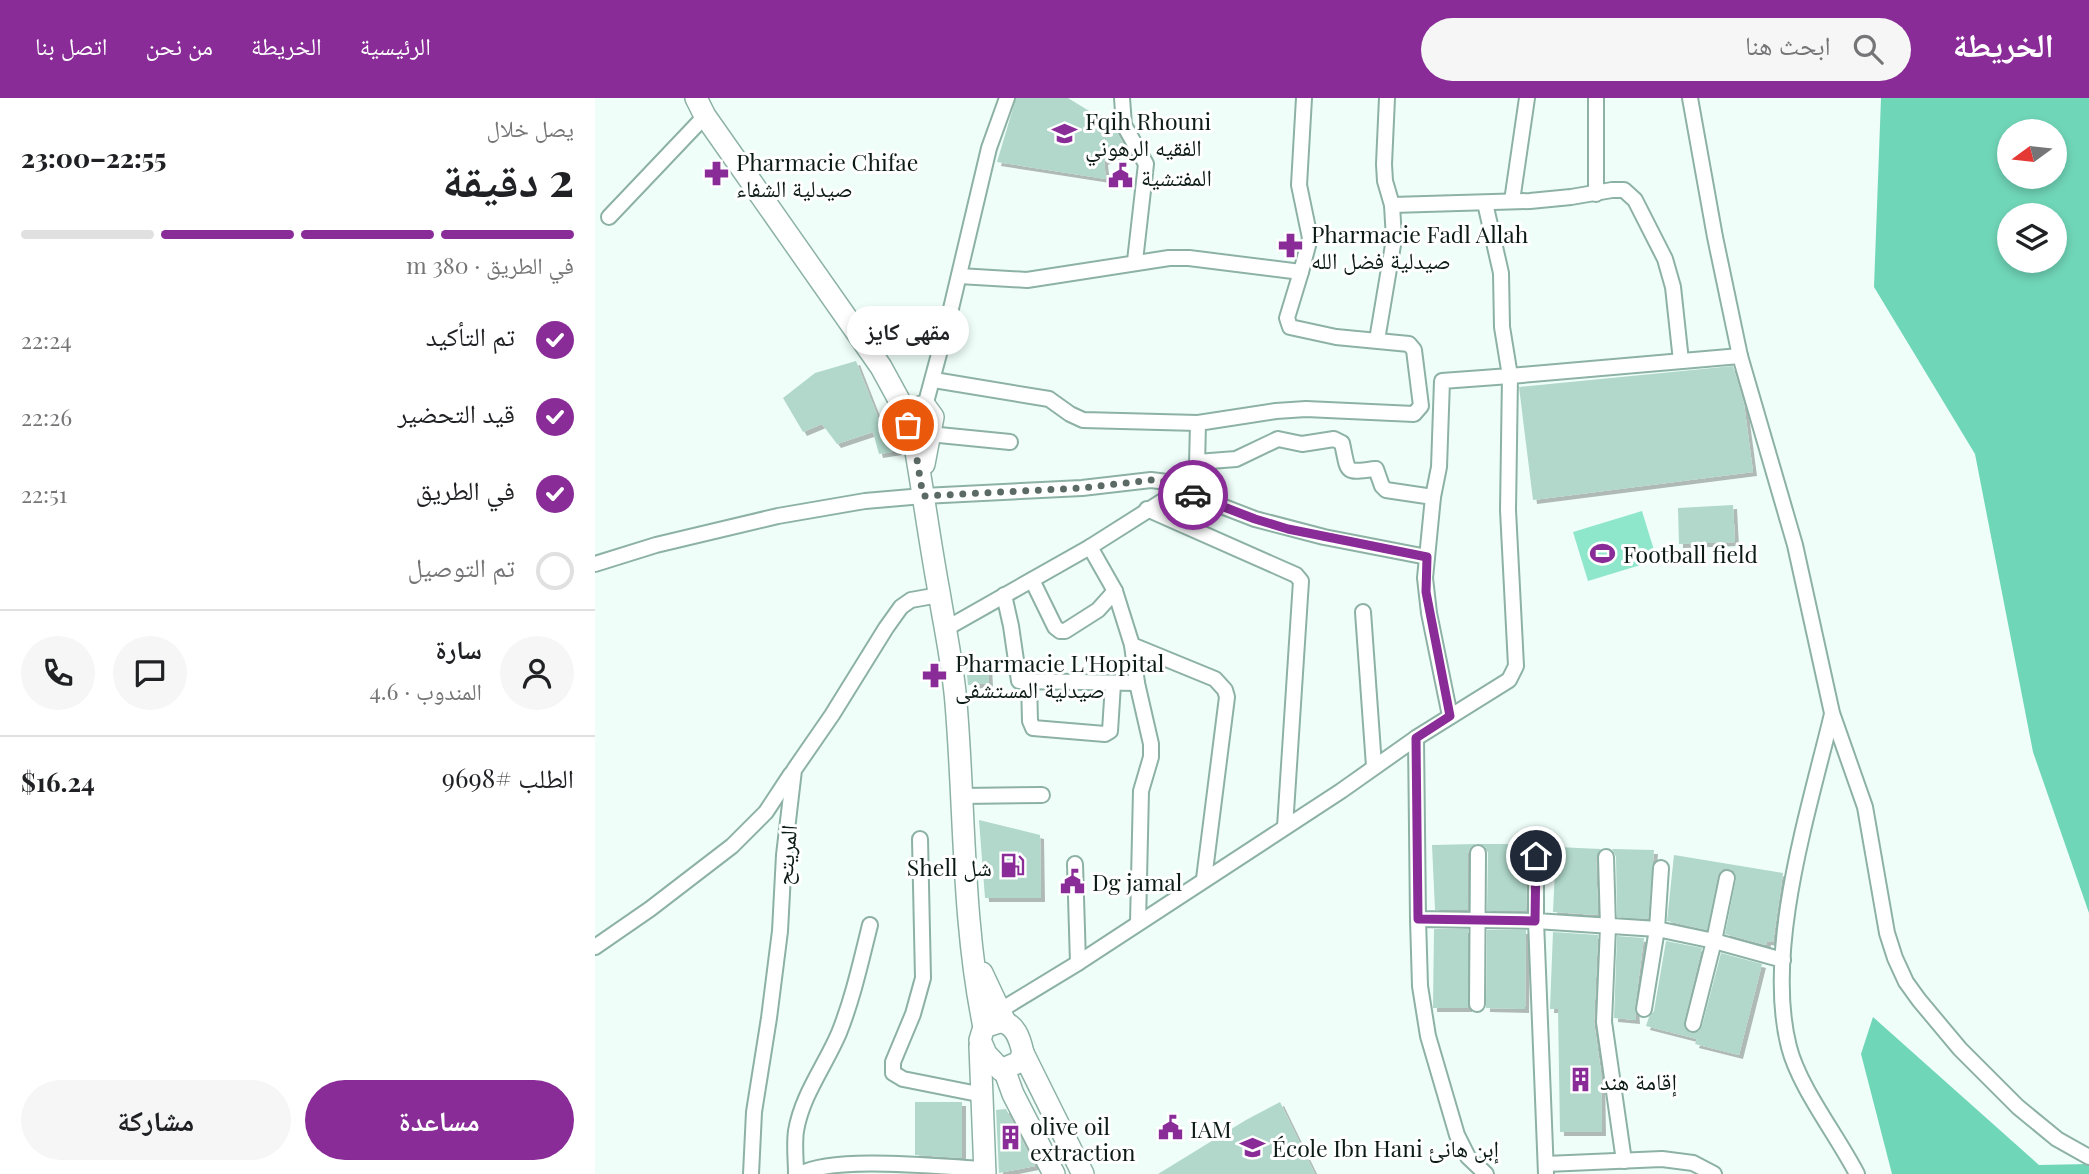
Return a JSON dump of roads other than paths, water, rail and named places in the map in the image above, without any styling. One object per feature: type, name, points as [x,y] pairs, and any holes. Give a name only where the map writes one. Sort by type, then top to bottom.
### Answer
[{"type":"main road","points":[[701,107],[881,367],[921,420],[922,488],[947,628],[956,701],[974,954],[992,1025],[983,1095],[985,1172]]},
{"type":"main road","points":[[992,1025],[1014,1029],[1023,1053],[1083,1174]]},
{"type":"main road","points":[[992,1025],[986,1054],[1001,1069],[1054,1174]]},
{"type":"main road","points":[[983,1095],[1001,1069],[1019,1062],[1023,1053]]},
{"type":"street","points":[[1007,98],[989,148],[934,380],[921,420],[1010,442]]},
{"type":"street","points":[[1122,98],[1124,125],[1143,156],[1147,170],[1135,261]]},
{"type":"street","points":[[934,380],[1049,399],[1083,420],[1198,423],[1307,409],[1417,412],[1421,406],[1420,385],[1412,346],[1405,343],[1336,337],[1290,327],[1287,318],[1310,238],[1299,186],[1304,98]]},
{"type":"street","points":[[1377,340],[1392,260],[1394,222],[1384,164],[1387,98]]},
{"type":"street","points":[[1512,201],[1527,98]]},
{"type":"street","points":[[1596,98],[1597,194]]},
{"type":"street","points":[[1690,98],[1740,356],[1795,545],[1832,713],[1865,807],[1887,933],[1906,982],[1960,1049],[2018,1107],[2057,1139],[2089,1157]]},
{"type":"street","points":[[609,218],[701,107]]},
{"type":"street","points":[[1392,205],[1485,203],[1624,190],[1635,200],[1669,272],[1681,360]]},
{"type":"street","points":[[992,1025],[1078,963],[1341,791],[1416,738],[1502,685],[1514,673],[1516,666],[1508,510],[1510,376],[1501,327],[1501,273],[1485,203]]},
{"type":"street","points":[[959,276],[1027,280],[1135,261],[1189,258],[1300,272]]},
{"type":"street","points":[[1450,716],[1426,592],[1433,497],[1439,467],[1442,381],[1740,356]]},
{"type":"street","points":[[947,628],[1090,547],[1180,490],[1192,476],[1197,462],[1198,423]]},
{"type":"street","points":[[1197,462],[1237,459],[1276,439],[1301,443],[1334,439],[1342,443],[1350,471],[1375,469],[1386,490],[1433,497]]},
{"type":"street","points":[[595,564],[656,545],[778,516],[922,488],[1082,488],[1151,480],[1167,482],[1180,490],[1288,529],[1427,557]]},
{"type":"street","points":[[1147,509],[1296,575],[1301,581],[1285,827]]},
{"type":"street","points":[[1090,547],[1115,591],[1132,645],[1151,750],[1141,791],[1138,923]]},
{"type":"street","points":[[1032,580],[1055,627],[1060,631],[1065,631],[1098,610],[1115,591]]},
{"type":"street","name":"المريتح","points":[[751,1174],[754,1112],[780,931],[784,855],[794,770],[901,607],[911,600],[939,595]]},
{"type":"street","points":[[1004,595],[1019,681],[1137,683]]},
{"type":"street","points":[[1363,611],[1374,766]]},
{"type":"street","points":[[1132,645],[1215,679],[1225,690],[1227,697],[1205,879]]},
{"type":"street","points":[[1029,683],[1030,721],[1033,728],[1105,734],[1110,731],[1113,684]]},
{"type":"street","points":[[1832,713],[1796,868],[1783,960],[1784,1012],[1789,1047],[1800,1074],[1857,1174]]},
{"type":"street","points":[[1416,738],[1420,986],[1428,1036],[1457,1135],[1468,1157],[1486,1174]]},
{"type":"street","points":[[595,947],[732,846],[766,811],[794,770]]},
{"type":"street","points":[[962,796],[1042,795]]},
{"type":"street","points":[[920,839],[923,978],[913,1014],[893,1062],[893,1073],[903,1079],[983,1095]]},
{"type":"street","points":[[1477,1004],[1478,853]]},
{"type":"street","points":[[1536,856],[1535,921],[1546,1169],[1624,1161],[1678,1160],[1692,1163],[1714,1174]]},
{"type":"street","points":[[1606,857],[1608,927],[1604,1022],[1624,1161]]},
{"type":"street","points":[[1075,864],[1078,963]]},
{"type":"street","points":[[1644,1009],[1657,929],[1661,868]]},
{"type":"street","points":[[1692,1024],[1727,878]]},
{"type":"street","points":[[1418,919],[1535,921],[1657,929],[1783,960]]},
{"type":"street","points":[[870,925],[851,1001],[830,1053],[802,1108],[796,1135],[798,1174],[825,1166],[852,1165],[985,1172]]},
{"type":"place","name":"Fqih Rhouni الفقيه الرهوني","points":[[1065,133]]},
{"type":"place","name":"Pharmacie Chifae صيدلية الشفاء","points":[[716,174]]},
{"type":"place","name":"المفتشية","points":[[1121,176]]},
{"type":"place","name":"Pharmacie Fadl Allah صيدلية فضل الله","points":[[1291,246]]},
{"type":"place","name":"مقهى كايز","points":[[908,425]]},
{"type":"place","name":"Football field","points":[[1603,553]]},
{"type":"place","name":"Pharmacie L'Hopital صيدلية المستشفى","points":[[935,675]]},
{"type":"place","name":"Shell شل","points":[[1012,866]]},
{"type":"place","name":"Dg jamal","points":[[1072,881]]},
{"type":"place","name":"إقامة هند","points":[[1580,1080]]},
{"type":"place","name":"IAM","points":[[1170,1128]]},
{"type":"place","name":"olive oil extraction","points":[[1010,1138]]},
{"type":"place","name":"École Ibn Hani إبن هانئ","points":[[1252,1147]]}]
